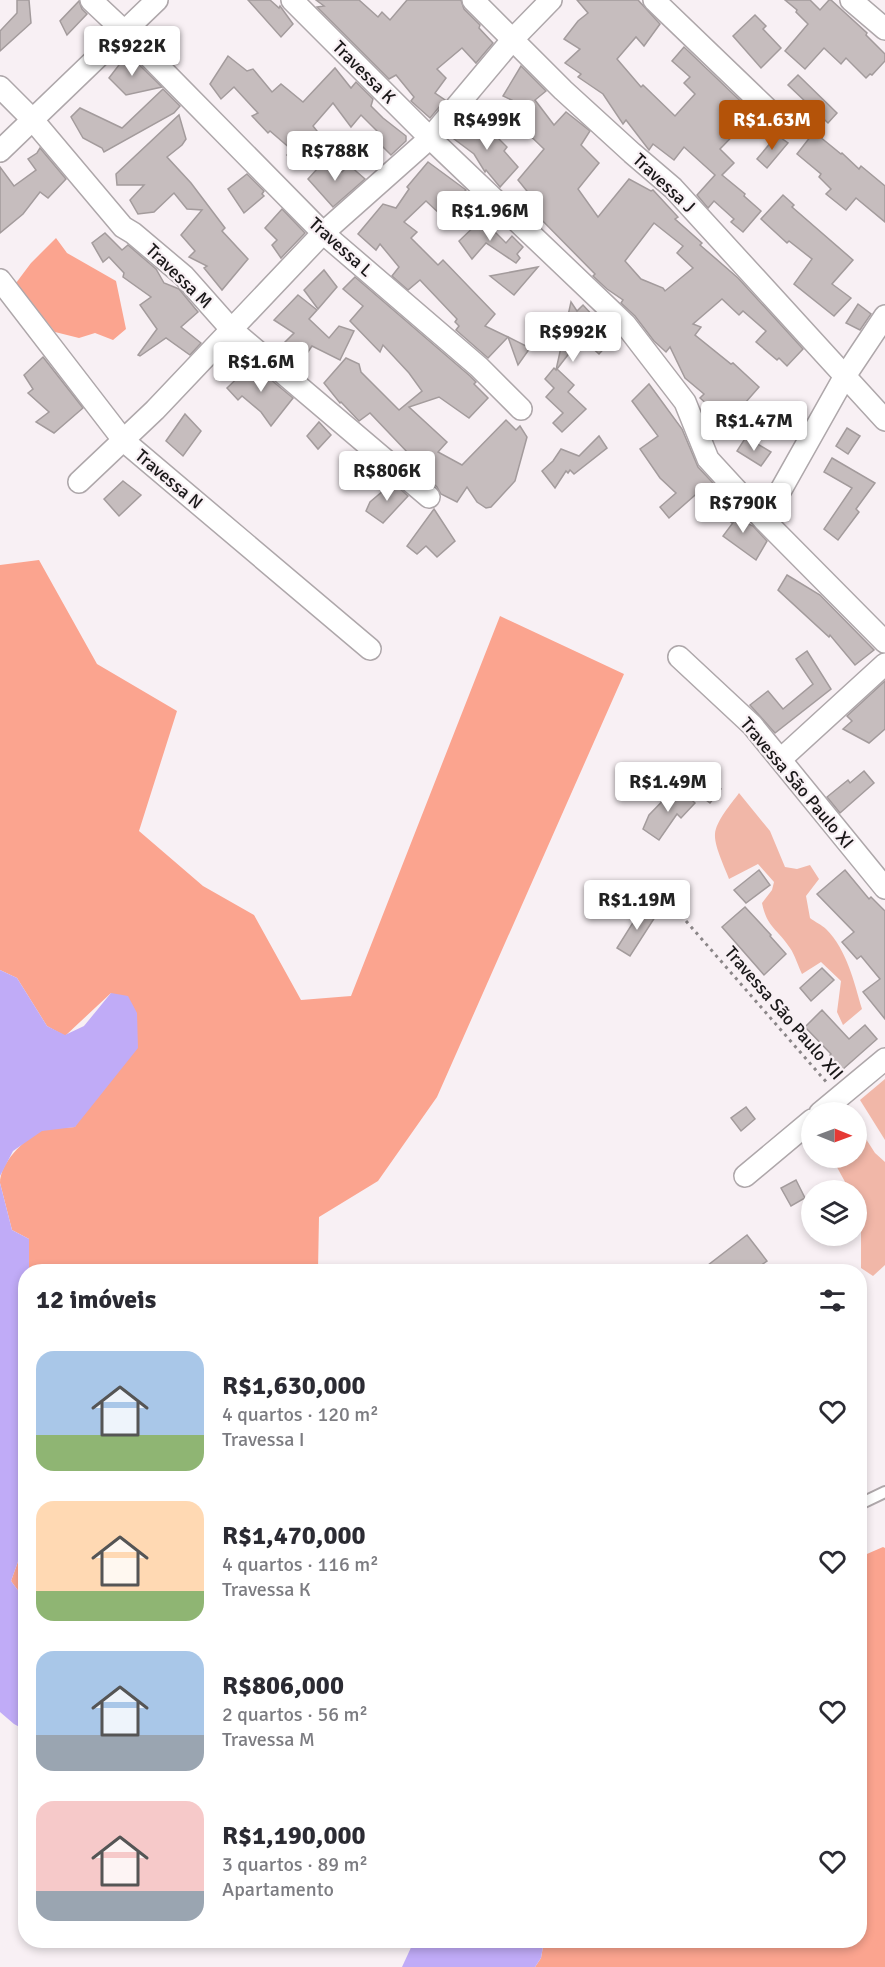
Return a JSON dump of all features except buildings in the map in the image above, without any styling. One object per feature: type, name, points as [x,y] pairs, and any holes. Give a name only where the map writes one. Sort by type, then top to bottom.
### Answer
[{"type":"street","name":"Travessa L","points":[[91,0],[323,233],[479,367],[521,409]]},
{"type":"street","points":[[0,151],[158,0]]},
{"type":"street","name":"Travessa K","points":[[292,0],[430,138],[626,324],[685,402],[708,459],[764,520],[885,642]]},
{"type":"street","name":"Travessa J","points":[[473,0],[563,90],[673,188],[885,420]]},
{"type":"street","points":[[79,482],[124,441],[323,233],[430,138],[513,39],[551,0]]},
{"type":"street","points":[[654,0],[783,124]]},
{"type":"street","points":[[851,0],[885,29]]},
{"type":"street","name":"Travessa M","points":[[0,87],[32,119],[123,227],[184,276],[231,329],[429,496]]},
{"type":"street","name":"Travessa N","points":[[0,280],[124,441],[370,649]]},
{"type":"street","points":[[764,520],[845,376],[885,316]]},
{"type":"street","name":"Travessa São Paulo XI","points":[[679,657],[752,725],[885,888]]},
{"type":"street","points":[[781,759],[885,664]]},
{"type":"street","points":[[833,1102],[885,1059]]},
{"type":"street","points":[[745,1176],[801,1129]]},
{"type":"lane","points":[[867,1501],[885,1492]]},
{"type":"path","name":"Travessa São Paulo XII","points":[[686,921],[839,1097]]},
{"type":"shaded area","points":[[56,238],[67,253],[116,281],[126,329],[113,340],[95,333],[79,338],[55,332],[16,283],[31,263]]},
{"type":"shaded area","points":[[39,560],[97,664],[177,711],[139,831],[203,886],[254,915],[301,1000],[351,996],[500,616],[624,674],[437,1097],[378,1181],[319,1217],[318,1264],[29,1264],[29,1239],[12,1230],[0,1183],[1,1175],[8,1160],[27,1140],[41,1131],[75,1127],[111,993],[65,1036],[47,1026],[17,978],[0,970],[0,565]]},
{"type":"shaded area","points":[[739,793],[770,831],[785,867],[797,869],[810,865],[819,879],[806,896],[810,918],[826,929],[845,956],[862,1009],[843,1025],[837,1012],[841,981],[821,962],[802,974],[792,951],[767,918],[762,903],[772,890],[774,882],[758,864],[729,879],[718,851],[715,834],[721,818]]},
{"type":"shaded area","points":[[0,970],[17,978],[47,1026],[65,1035],[84,1026],[111,993],[128,996],[137,1013],[138,1048],[75,1127],[42,1131],[13,1151],[0,1176]]},
{"type":"shaded area","points":[[885,1079],[885,1140],[867,1111],[867,1102],[860,1100]]},
{"type":"shaded area","points":[[867,1141],[875,1153],[885,1162],[885,1265],[873,1276],[867,1272],[867,1264],[861,1264],[861,1246],[867,1246],[867,1180],[844,1180],[837,1168],[867,1168]]},
{"type":"shaded area","points":[[0,1183],[12,1230],[29,1239],[29,1264],[18,1264],[18,1562],[11,1581],[18,1590],[18,1726],[0,1712]]},
{"type":"shaded area","points":[[885,1548],[885,1967],[535,1967],[541,1958],[543,1948],[867,1948],[867,1554]]},
{"type":"shaded area","points":[[18,1562],[18,1590],[11,1581]]},
{"type":"shaded area","points":[[411,1948],[543,1948],[541,1958],[535,1967],[402,1967]]}]
